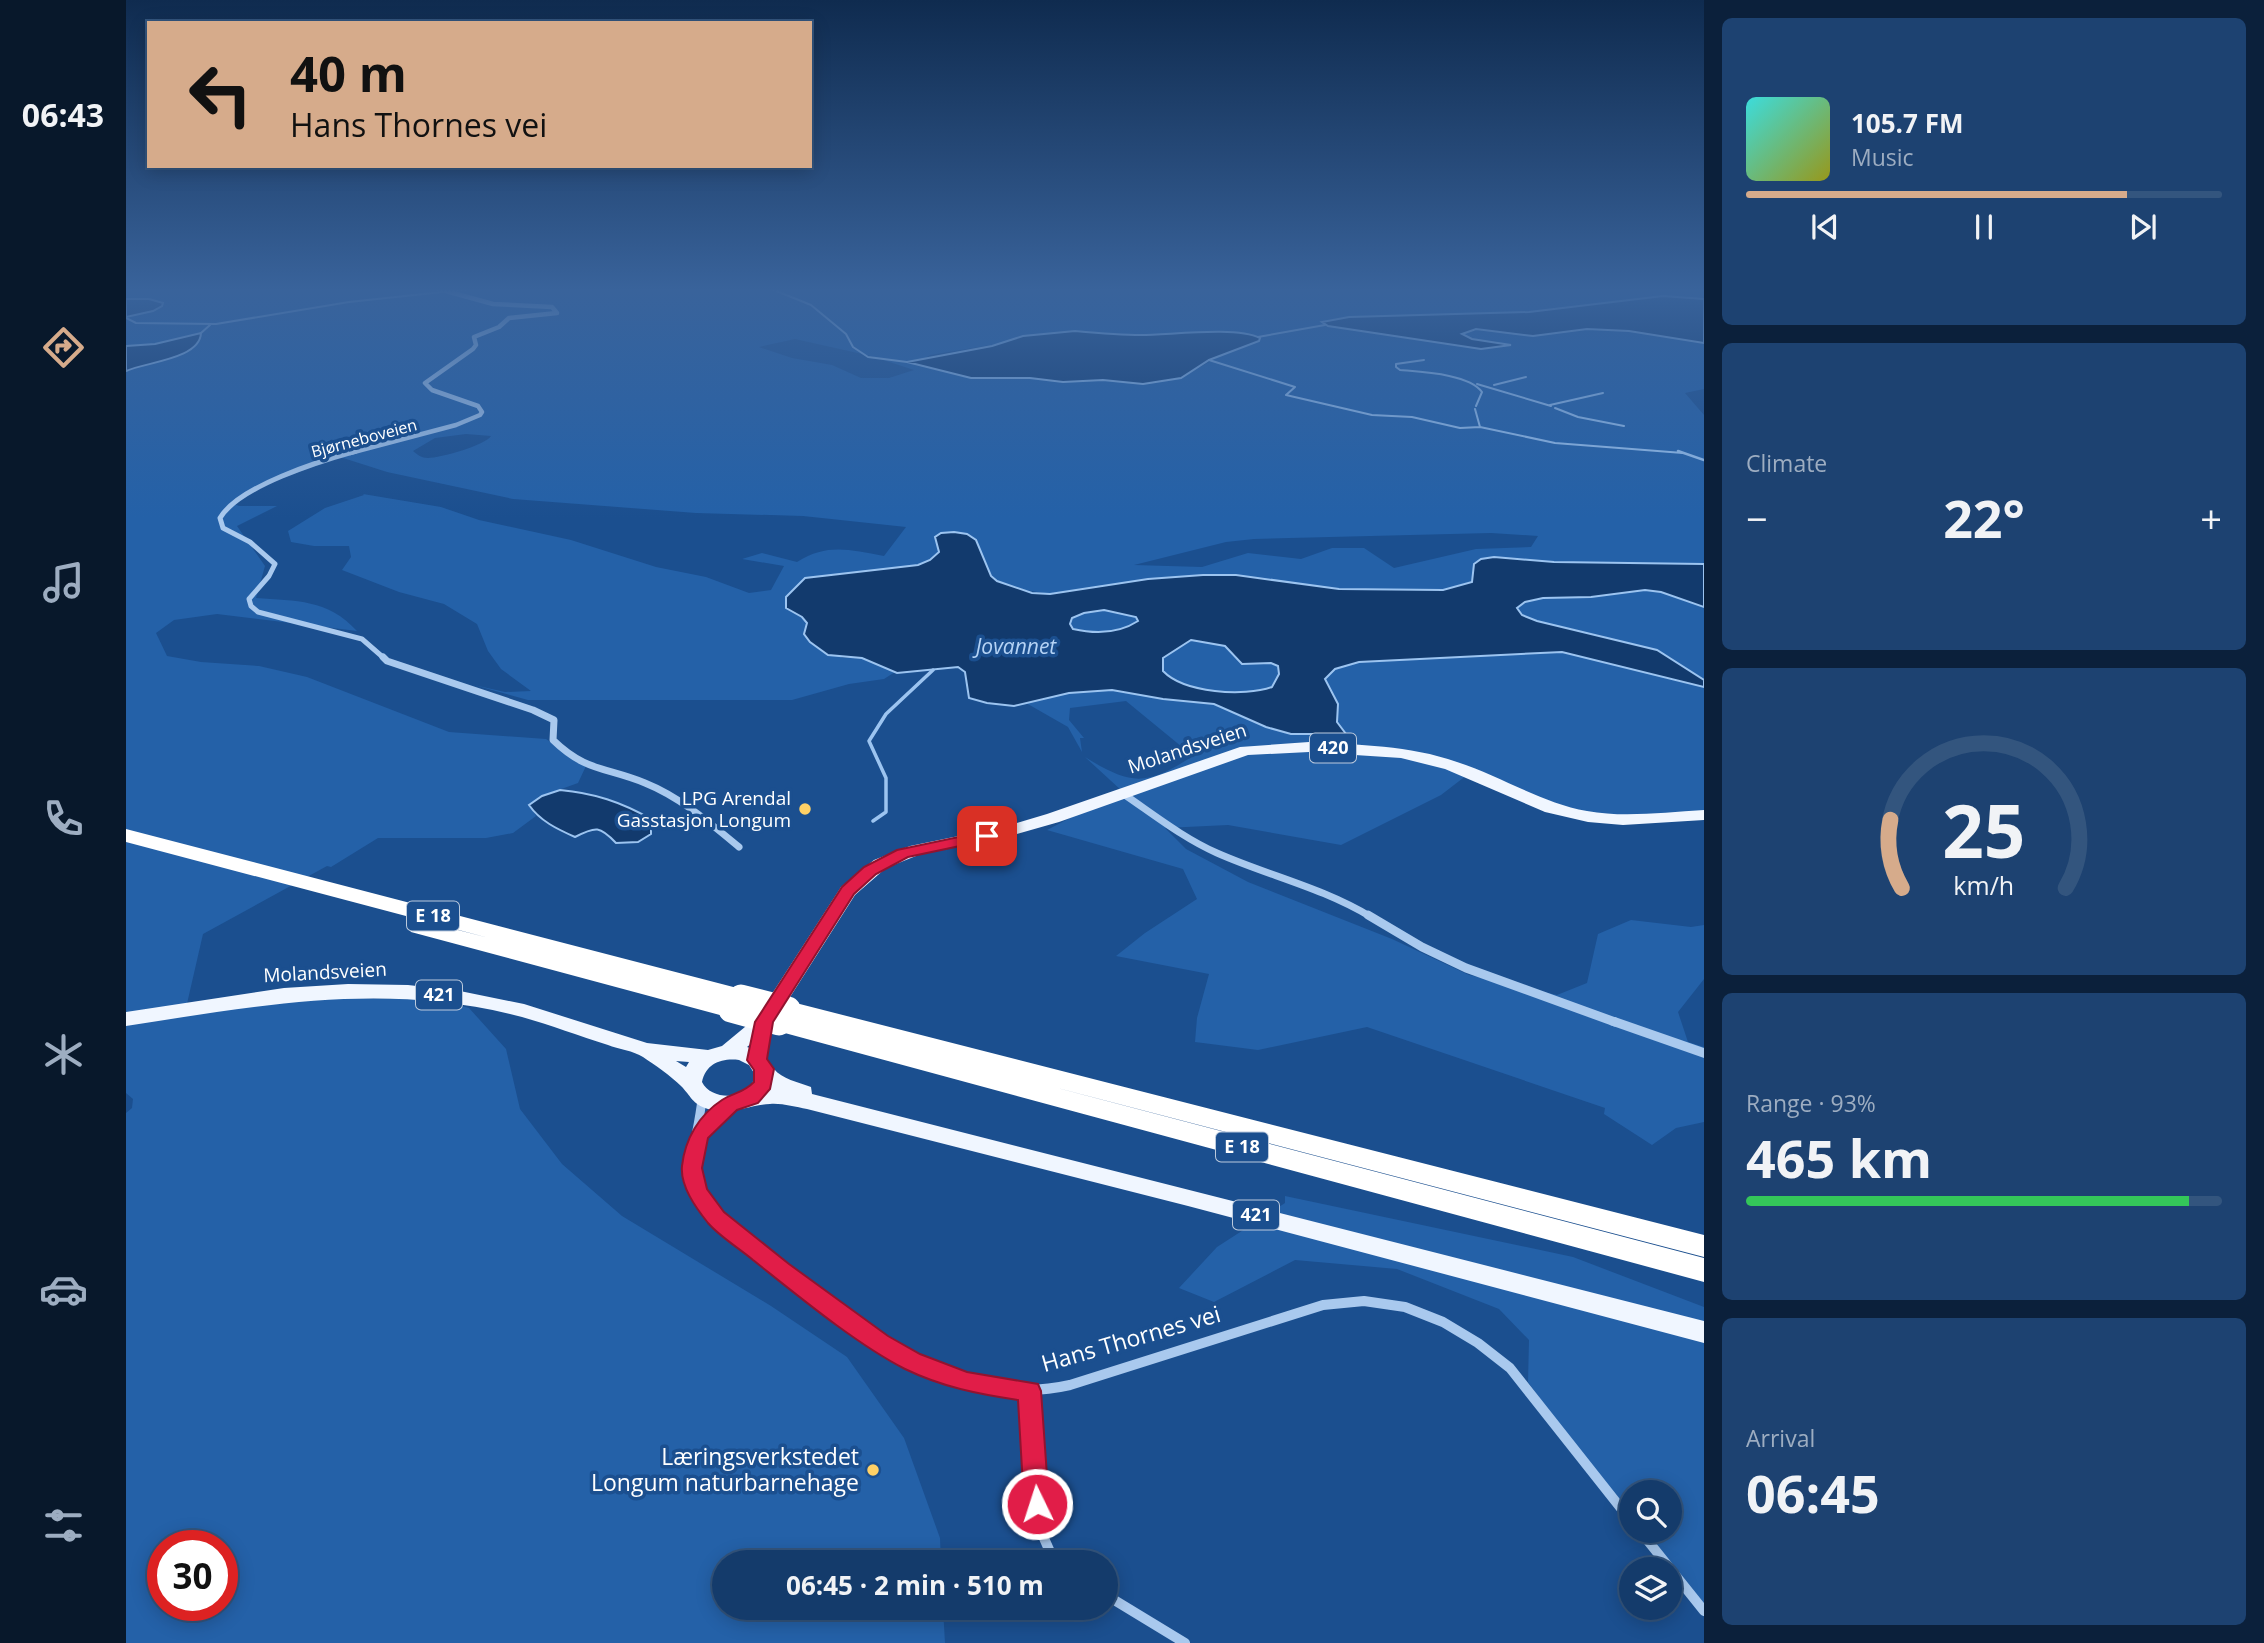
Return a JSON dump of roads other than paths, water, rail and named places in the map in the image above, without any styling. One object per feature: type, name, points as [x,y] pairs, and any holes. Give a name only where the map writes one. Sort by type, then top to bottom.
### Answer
[{"type":"highway","name":"E 18","points":[[126,835],[736,1003],[777,1018],[1704,1270]]},
{"type":"highway","name":"E 18","points":[[126,849],[736,1003]]},
{"type":"highway","name":"E 18","points":[[777,1018],[1704,1246]]},
{"type":"main road","name":"Molandsveien","points":[[761,1067],[777,1018],[848,891],[870,870],[903,853],[1010,831],[1246,750],[1309,747],[1385,751],[1435,760],[1551,808],[1588,817],[1623,820],[1704,815]]},
{"type":"main road","name":"Molandsveien","points":[[126,1019],[284,995],[348,991],[408,992],[460,998],[524,1011],[646,1050],[719,1054],[777,1018]]},
{"type":"main road","name":"Molandsveien","points":[[646,1050],[696,1090]]},
{"type":"main road","name":"421","points":[[719,1054],[744,1053],[780,1084],[810,1094],[1138,1176],[1704,1324]]},
{"type":"main road","points":[[696,1090],[696,1068],[719,1054]]},
{"type":"main road","points":[[740,1101],[763,1084],[761,1067]]},
{"type":"main road","name":"421","points":[[696,1090],[712,1103],[774,1096],[807,1101],[1704,1332]]},
{"type":"street","name":"Bjørneboveien","points":[[451,365],[425,383],[432,390],[478,407],[482,412],[480,415],[456,425],[311,465],[253,490],[227,506],[220,517],[223,528],[250,542],[275,565],[269,576],[251,593],[251,606],[258,612],[362,639],[387,661],[533,710],[554,720],[553,740],[565,754],[594,771],[641,782],[660,790],[739,848]]},
{"type":"street","points":[[1122,793],[1196,843],[1346,902],[1422,947],[1466,968],[1704,1053]]},
{"type":"street","name":"Hans Thornes vei","points":[[696,1090],[698,1135],[692,1168],[703,1200],[716,1218],[782,1270],[880,1342],[912,1362],[967,1382],[1029,1391],[1105,1376],[1317,1306],[1347,1301],[1378,1302],[1438,1319],[1475,1340],[1510,1368],[1619,1506]]},
{"type":"street","points":[[698,1135],[740,1101]]},
{"type":"street","points":[[1029,1391],[1039,1527],[1049,1550]]},
{"type":"street","points":[[1650,1543],[1704,1611]]},
{"type":"street","points":[[1118,1602],[1185,1643]]},
{"type":"water","points":[[126,365],[147,365],[135,368],[126,371]]},
{"type":"water","points":[[918,365],[1202,365],[1181,378],[1143,384],[1103,380],[1063,382],[1030,378],[971,378]]},
{"type":"water","name":"Jovannet","points":[[941,533],[967,534],[976,540],[991,576],[997,581],[1032,593],[1050,594],[1148,579],[1203,575],[1236,575],[1339,589],[1443,590],[1472,582],[1474,564],[1481,559],[1494,557],[1554,562],[1704,564],[1704,607],[1661,592],[1645,590],[1591,597],[1543,598],[1525,602],[1517,608],[1522,615],[1537,621],[1657,650],[1704,680],[1704,687],[1562,652],[1359,662],[1335,669],[1325,679],[1338,704],[1337,722],[1346,734],[1291,734],[1266,727],[1214,704],[1112,690],[1069,693],[1014,706],[987,703],[969,698],[965,672],[958,667],[897,673],[862,658],[828,655],[804,634],[807,623],[802,617],[786,608],[786,597],[805,578],[918,565],[930,560],[939,552],[935,537]],"holes":[[[1104,610],[1136,617],[1138,621],[1106,632],[1073,629],[1070,624],[1072,618],[1084,613]],[[1191,640],[1225,646],[1242,664],[1271,663],[1278,666],[1279,674],[1272,687],[1246,692],[1215,691],[1185,684],[1163,671],[1163,658]]]},
{"type":"water","points":[[560,790],[596,796],[640,813],[651,819],[651,834],[638,842],[616,843],[602,831],[588,831],[575,837],[562,831],[544,820],[529,805],[542,796]]},
{"type":"waterway","points":[[1224,365],[1295,387],[1286,395],[1372,415],[1412,417],[1460,428],[1480,427]]},
{"type":"waterway","points":[[1396,365],[1400,370],[1444,375],[1467,381],[1482,392],[1476,406]]},
{"type":"waterway","points":[[1494,385],[1526,377]]},
{"type":"waterway","points":[[1477,384],[1551,406]]},
{"type":"waterway","points":[[1550,405],[1603,393]]},
{"type":"waterway","points":[[1555,408],[1578,417],[1624,426]]},
{"type":"waterway","points":[[1475,409],[1480,427]]},
{"type":"waterway","points":[[1480,427],[1555,443],[1683,453]]},
{"type":"waterway","points":[[1678,451],[1704,460]]},
{"type":"waterway","points":[[873,821],[886,812],[886,778],[869,741],[886,714],[933,670]]},
{"type":"place","name":"LPG Arendal Gasstasjon Longum","points":[[805,809]]},
{"type":"place","name":"Læringsverkstedet Longum naturbarnehage","points":[[873,1470]]}]
